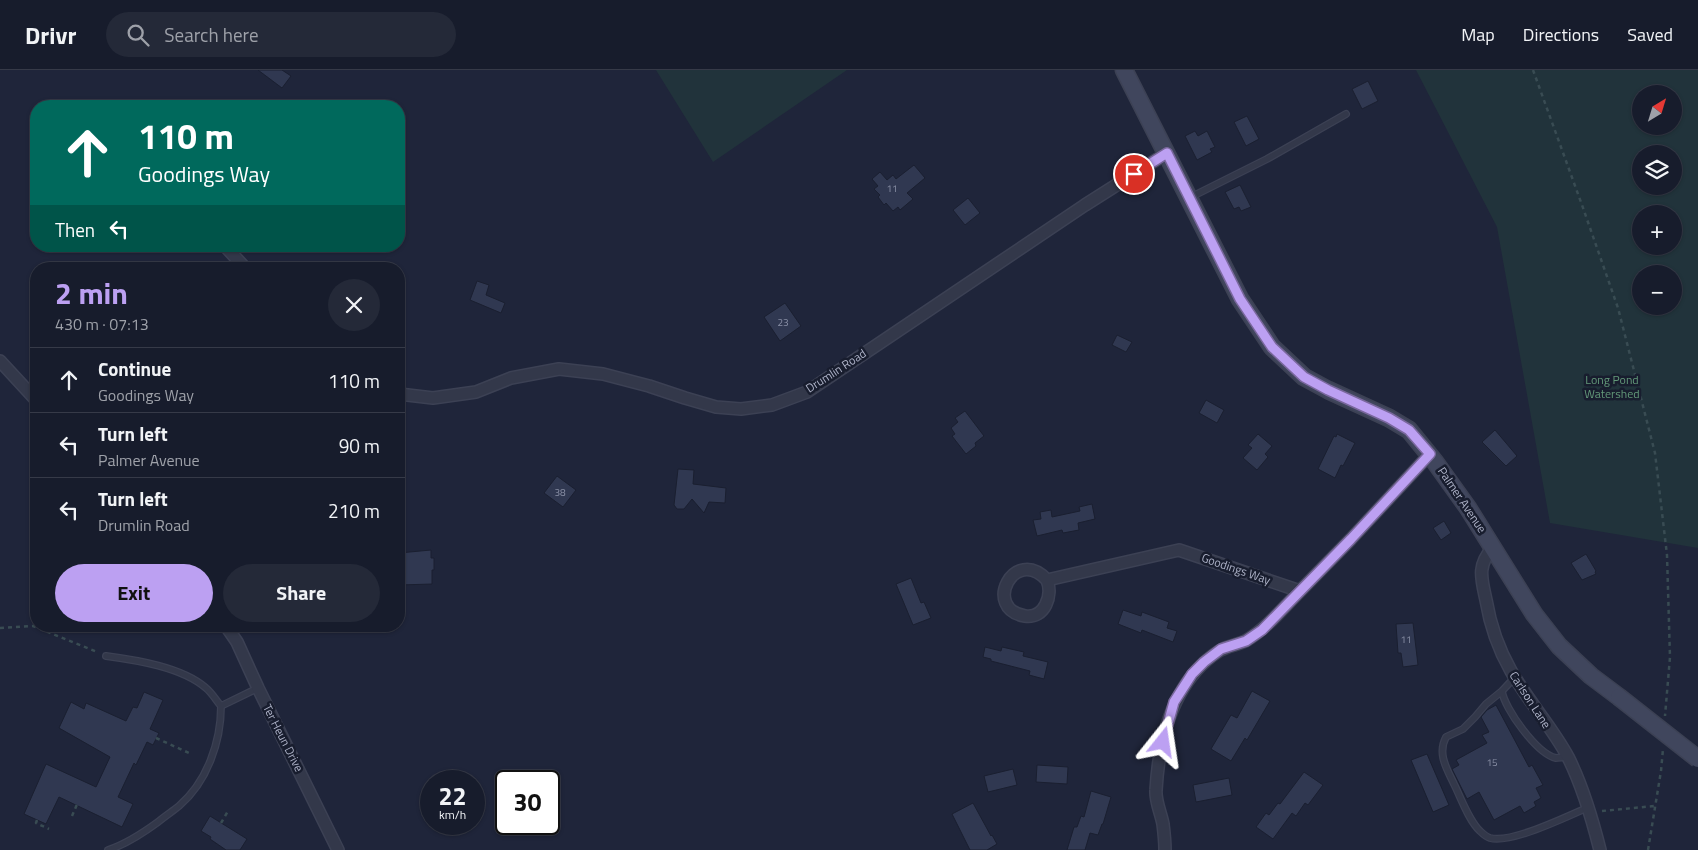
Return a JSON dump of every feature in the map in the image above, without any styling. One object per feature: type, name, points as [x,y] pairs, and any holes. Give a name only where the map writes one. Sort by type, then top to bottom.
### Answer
[{"type":"main road","name":"Palmer Avenue","points":[[1124,70],[1240,299],[1272,347],[1304,377],[1389,418],[1409,430],[1430,454],[1493,547],[1534,614],[1559,646],[1591,676],[1698,759]]},
{"type":"street","name":"Drumlin Road","points":[[405,395],[433,398],[476,392],[511,378],[559,369],[603,374],[716,406],[741,409],[772,405],[807,392],[1085,205],[1167,153]]},
{"type":"street","points":[[230,252],[240,262]]},
{"type":"street","points":[[0,361],[30,394]]},
{"type":"street","points":[[1165,850],[1163,825],[1156,793],[1160,756],[1174,702],[1192,674],[1221,649],[1246,641],[1262,630],[1351,539],[1430,454]]},
{"type":"street","name":"Carlson Lane","points":[[1493,547],[1484,558],[1482,569],[1488,615],[1500,648],[1515,677],[1568,757],[1577,775],[1590,810],[1600,850]]},
{"type":"street","name":"Goodings Way","points":[[1047,580],[1179,550],[1300,591]]},
{"type":"street","points":[[1024,569],[1030,570],[1037,572],[1047,580],[1050,588],[1049,599],[1047,604],[1038,613],[1032,616],[1023,615],[1014,611],[1005,603],[1005,588],[1007,582],[1015,573],[1024,569]]},
{"type":"street","name":"Ter Heun Drive","points":[[230,632],[237,642],[338,850]]},
{"type":"lane","points":[[1189,198],[1267,159],[1346,114]]},
{"type":"lane","points":[[106,656],[146,661],[186,676],[206,688],[221,706],[221,723],[216,744],[203,776],[193,792],[180,805],[146,830],[123,844],[108,850]]},
{"type":"lane","points":[[1515,677],[1463,729],[1446,737],[1441,750],[1443,759],[1463,803],[1480,831],[1490,838],[1502,838],[1550,825],[1590,810]]},
{"type":"lane","points":[[221,706],[258,688]]},
{"type":"lane","points":[[1502,691],[1503,699],[1532,742],[1544,752],[1556,758],[1568,757]]},
{"type":"path","points":[[1533,70],[1618,308],[1655,453],[1667,555],[1670,657],[1665,724]]},
{"type":"path","points":[[0,628],[30,626]]},
{"type":"path","points":[[48,632],[106,656]]},
{"type":"path","points":[[156,738],[189,753]]},
{"type":"path","points":[[1648,850],[1661,771],[1663,743]]},
{"type":"path","points":[[72,816],[78,802]]},
{"type":"path","points":[[1590,810],[1655,806]]},
{"type":"path","points":[[221,823],[228,811]]},
{"type":"path","points":[[38,820],[36,823],[50,829]]},
{"type":"green space","points":[[656,70],[847,70],[713,162]]},
{"type":"green space","name":"Long Pond Watershed","points":[[1416,70],[1698,70],[1698,548],[1550,523],[1497,227]]},
{"type":"building","points":[[258,70],[282,70],[291,76],[282,88]]},
{"type":"building","points":[[1368,81],[1378,101],[1362,109],[1352,89]]},
{"type":"building","points":[[1247,116],[1259,139],[1246,146],[1234,122]]},
{"type":"building","points":[[1195,131],[1198,136],[1207,131],[1215,147],[1210,149],[1212,152],[1197,160],[1185,136]]},
{"type":"building","points":[[914,165],[925,178],[907,193],[913,199],[900,210],[898,207],[893,211],[886,203],[884,205],[878,197],[880,195],[874,189],[878,186],[872,179],[880,172],[887,180],[893,175],[896,179]]},
{"type":"building","points":[[1240,185],[1251,207],[1241,211],[1239,207],[1234,209],[1225,192]]},
{"type":"building","points":[[968,198],[980,213],[965,225],[953,210]]},
{"type":"building","points":[[477,281],[489,285],[486,295],[505,303],[501,313],[470,300]]},
{"type":"building","points":[[785,303],[801,326],[780,341],[764,317]]},
{"type":"building","points":[[1117,335],[1132,342],[1126,352],[1112,345]]},
{"type":"building","points":[[1206,400],[1224,410],[1217,423],[1199,413]]},
{"type":"building","points":[[965,411],[984,436],[966,454],[952,436],[955,434],[951,428],[958,422],[955,418]]},
{"type":"building","points":[[1495,430],[1517,456],[1506,466],[1482,442]]},
{"type":"building","points":[[1258,434],[1272,446],[1265,454],[1268,457],[1257,470],[1243,458],[1252,448],[1248,445]]},
{"type":"building","points":[[1337,434],[1355,443],[1335,478],[1318,469],[1334,436],[1336,437]]},
{"type":"building","points":[[678,469],[694,470],[693,484],[726,488],[725,503],[709,502],[704,513],[692,499],[684,509],[677,509],[674,505]]},
{"type":"building","points":[[557,476],[576,490],[563,507],[544,493]]},
{"type":"building","points":[[1092,504],[1095,519],[1078,523],[1079,530],[1063,533],[1062,530],[1037,536],[1033,520],[1041,519],[1040,512],[1051,510],[1052,517],[1080,511],[1079,507]]},
{"type":"building","points":[[1444,521],[1451,533],[1441,540],[1433,528]]},
{"type":"building","points":[[431,550],[431,558],[434,558],[432,584],[405,585],[405,552]]},
{"type":"building","points":[[1586,554],[1596,574],[1582,580],[1571,563]]},
{"type":"building","points":[[911,578],[921,603],[924,602],[931,618],[913,625],[896,584]]},
{"type":"building","points":[[1123,610],[1141,616],[1142,612],[1169,622],[1167,628],[1177,631],[1173,642],[1142,630],[1141,633],[1118,624]]},
{"type":"building","points":[[1413,623],[1418,665],[1403,667],[1401,653],[1398,653],[1396,624]]},
{"type":"building","points":[[985,647],[1001,651],[1002,647],[1024,652],[1023,656],[1048,662],[1044,679],[1029,675],[1030,671],[991,661],[991,659],[983,657]]},
{"type":"building","points":[[1252,691],[1270,701],[1247,740],[1245,738],[1231,761],[1211,749],[1231,715],[1237,718]]},
{"type":"building","points":[[144,692],[163,700],[150,729],[159,733],[153,745],[147,742],[136,765],[134,763],[118,797],[133,804],[122,827],[59,797],[46,824],[24,814],[46,764],[96,787],[110,757],[59,728],[71,702],[84,709],[86,703],[126,721],[133,707],[137,708]]},
{"type":"building","points":[[1496,705],[1529,767],[1532,765],[1543,785],[1536,788],[1541,798],[1534,802],[1536,806],[1524,813],[1520,806],[1494,820],[1479,792],[1467,799],[1452,769],[1459,765],[1456,760],[1487,743],[1482,735],[1489,732],[1481,717],[1487,710]]},
{"type":"building","points":[[1427,754],[1449,805],[1433,812],[1411,760]]},
{"type":"building","points":[[1037,765],[1068,767],[1067,784],[1036,782]]},
{"type":"building","points":[[1013,769],[1017,785],[988,792],[984,776]]},
{"type":"building","points":[[1304,772],[1323,785],[1308,805],[1305,803],[1296,816],[1292,813],[1273,839],[1256,827],[1266,813],[1269,815],[1278,803],[1280,804]]},
{"type":"building","points":[[1229,778],[1232,795],[1196,802],[1193,785]]},
{"type":"building","points":[[1091,791],[1111,797],[1103,824],[1098,835],[1090,833],[1085,850],[1067,850],[1074,827],[1077,827],[1081,816],[1084,817]]},
{"type":"building","points":[[973,803],[997,844],[987,850],[970,850],[952,814]]},
{"type":"building","points":[[210,816],[247,839],[240,850],[226,850],[201,831]]},
{"type":"route","points":[[1134,174],[1167,153],[1240,299],[1272,347],[1304,377],[1389,418],[1409,430],[1430,454],[1351,539],[1262,630],[1246,641],[1221,649],[1192,674],[1174,702],[1163,742]]}]
